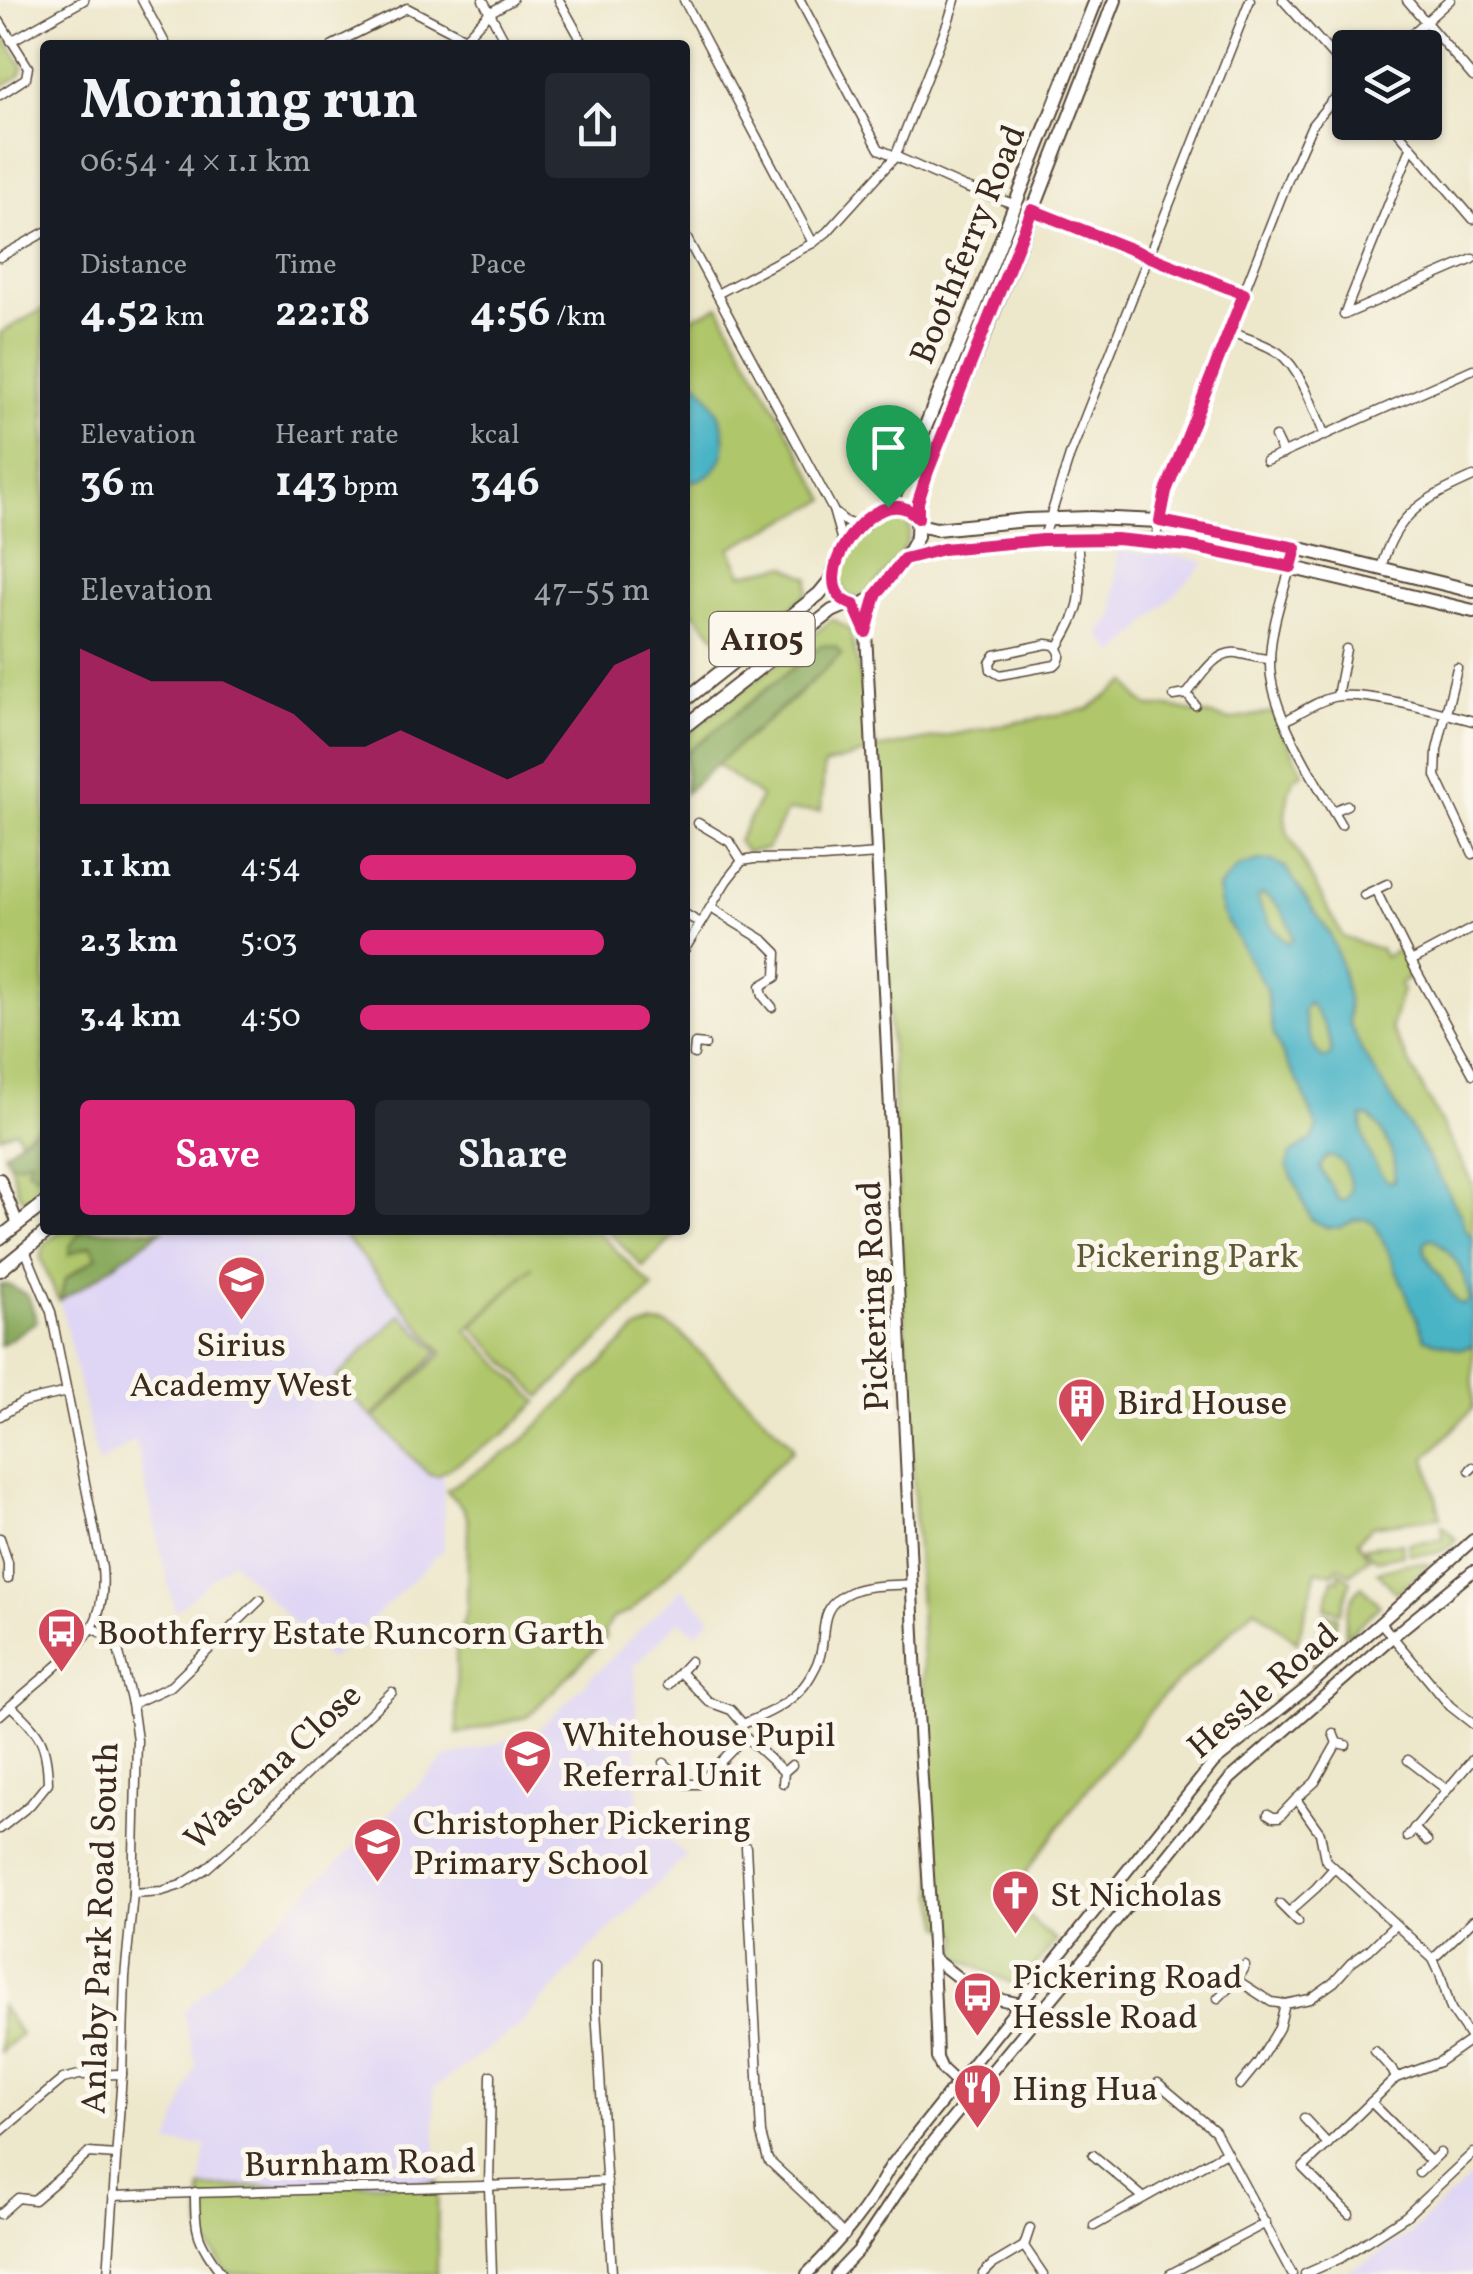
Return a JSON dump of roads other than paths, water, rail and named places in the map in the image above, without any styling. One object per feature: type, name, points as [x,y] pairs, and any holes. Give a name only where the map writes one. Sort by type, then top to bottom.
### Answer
[{"type":"main road","name":"Boothferry Road","points":[[888,507],[970,320],[1096,0]]},
{"type":"main road","name":"Boothferry Road","points":[[918,522],[918,502],[928,471],[1115,0]]},
{"type":"main road","points":[[888,507],[901,506],[914,514],[918,522],[936,529],[1048,519],[1160,521],[1296,548],[1473,591]]},
{"type":"main road","name":"A1105","points":[[690,696],[819,594],[833,577],[843,549],[860,526],[888,507]]},
{"type":"main road","name":"A1105","points":[[690,722],[832,611],[865,603],[876,595],[918,538],[918,522]]},
{"type":"main road","points":[[904,559],[943,549],[1043,540],[1155,542],[1291,567],[1472,608]]},
{"type":"main road","name":"A1105","points":[[833,577],[838,594],[851,604]]},
{"type":"main road","points":[[0,1238],[40,1206]]},
{"type":"main road","points":[[0,1270],[44,1235]]},
{"type":"street","points":[[11,41],[84,0]]},
{"type":"street","points":[[142,0],[163,40]]},
{"type":"street","points":[[482,0],[504,40]]},
{"type":"street","points":[[467,40],[489,13],[512,0]]},
{"type":"street","points":[[560,0],[581,40]]},
{"type":"street","points":[[684,0],[813,243]]},
{"type":"street","points":[[800,0],[880,149],[964,187],[1014,204]]},
{"type":"street","points":[[718,294],[813,243],[894,157],[954,0]]},
{"type":"street","points":[[1043,540],[1070,455],[1250,0]]},
{"type":"street","points":[[1283,0],[1332,55]]},
{"type":"street","points":[[1407,0],[1473,77]]},
{"type":"street","points":[[1416,30],[1450,0]]},
{"type":"street","points":[[343,40],[407,8],[462,40]]},
{"type":"street","points":[[0,22],[28,68],[26,78],[0,95]]},
{"type":"street","points":[[1155,542],[1166,491],[1289,177],[1312,125],[1332,101]]},
{"type":"street","points":[[1405,140],[1473,219]]},
{"type":"street","points":[[1412,148],[1344,315],[1473,258]]},
{"type":"street","points":[[1032,210],[1244,294]]},
{"type":"street","points":[[0,256],[40,235]]},
{"type":"street","points":[[690,244],[833,510],[841,519],[860,526]]},
{"type":"street","points":[[1228,331],[1280,353],[1292,364],[1325,436]]},
{"type":"street","points":[[1266,461],[1473,369]]},
{"type":"street","points":[[1275,437],[1283,454]]},
{"type":"street","points":[[1382,568],[1388,545],[1405,517],[1428,498],[1473,477]]},
{"type":"street","points":[[833,510],[843,549]]},
{"type":"street","points":[[1058,647],[1047,644],[998,654],[992,656],[990,666],[1000,675],[1051,666],[1060,658],[1058,647],[1079,608],[1076,538]]},
{"type":"street","points":[[1296,548],[1270,659],[1275,695],[1340,825]]},
{"type":"street","name":"Pickering Road","points":[[876,595],[866,632],[928,1901],[937,2058],[942,2069],[958,2083]]},
{"type":"street","name":"Pickering Road","points":[[851,604],[866,632]]},
{"type":"street","points":[[1337,696],[1346,649]]},
{"type":"street","points":[[1174,696],[1187,694],[1208,667],[1225,654],[1270,659]]},
{"type":"street","points":[[1457,668],[1437,750],[1436,776],[1473,854]]},
{"type":"street","points":[[1187,694],[1195,705]]},
{"type":"street","points":[[1285,721],[1337,696],[1364,697],[1473,722]]},
{"type":"street","points":[[1333,811],[1347,804]]},
{"type":"street","points":[[698,823],[730,842],[742,861]]},
{"type":"street","points":[[690,940],[742,861],[878,854]]},
{"type":"street","points":[[1364,894],[1387,884]]},
{"type":"street","points":[[1376,890],[1473,1074]]},
{"type":"street","points":[[710,908],[765,941],[777,953],[776,978],[761,986],[772,1007]]},
{"type":"street","points":[[690,917],[700,923]]},
{"type":"street","points":[[1411,961],[1473,928]]},
{"type":"street","points":[[690,1040],[698,1048]]},
{"type":"street","points":[[0,1178],[18,1224]]},
{"type":"street","points":[[0,1715],[79,1646],[93,1628],[104,1590],[50,1312],[26,1250]]},
{"type":"street","points":[[0,1416],[23,1402],[67,1392]]},
{"type":"street","points":[[0,1538],[8,1563],[8,1579]]},
{"type":"street","name":"Hessle Road","points":[[807,2274],[845,2236],[890,2167],[1214,1762],[1307,1688],[1473,1540]]},
{"type":"street","name":"Hessle Road","points":[[836,2274],[858,2251],[923,2154],[1230,1778],[1473,1571]]},
{"type":"street","points":[[664,1762],[686,1784],[699,1784],[736,1746],[744,1724],[780,1706],[804,1686],[820,1657],[822,1622],[834,1603],[846,1592],[862,1588],[912,1584]]},
{"type":"street","points":[[132,1704],[171,1686],[260,1600]]},
{"type":"street","points":[[1381,1623],[1450,1706],[1473,1724]]},
{"type":"street","name":"Anlaby Park Road South","points":[[93,1628],[112,1639],[118,1649],[137,1740],[133,1893],[108,2274]]},
{"type":"street","points":[[668,1685],[690,1661]]},
{"type":"street","points":[[681,1673],[709,1702],[731,1710],[744,1724]]},
{"type":"street","points":[[1307,1688],[1318,1702]]},
{"type":"street","name":"Wascana Close","points":[[133,1893],[162,1892],[206,1868],[392,1692]]},
{"type":"street","points":[[0,1829],[30,1805],[48,1783],[47,1755],[41,1742],[35,1730],[11,1706]]},
{"type":"street","points":[[739,1736],[788,1769],[784,1783]]},
{"type":"street","points":[[1268,1814],[1279,1817],[1315,1782],[1338,1741]]},
{"type":"street","points":[[1407,1837],[1473,1759]]},
{"type":"street","points":[[1408,1760],[1447,1790]]},
{"type":"street","points":[[687,1798],[690,1784]]},
{"type":"street","points":[[1296,1799],[1320,1833],[1325,1859],[1432,1959],[1450,2008],[1472,2040],[1439,2062],[1396,2078],[1304,2168],[1349,2214]]},
{"type":"street","points":[[1414,1828],[1427,1842]]},
{"type":"street","points":[[746,1847],[761,2134],[768,2160],[845,2236]]},
{"type":"street","points":[[1289,1912],[1334,1868]]},
{"type":"street","points":[[1280,1904],[1298,1922]]},
{"type":"street","points":[[1432,1959],[1473,1920]]},
{"type":"street","points":[[1237,1980],[1272,2002],[1310,1999],[1395,1925]]},
{"type":"street","points":[[934,1959],[974,1990],[1022,2004]]},
{"type":"street","points":[[1218,1998],[1237,1980],[1245,1964]]},
{"type":"street","points":[[596,1966],[612,2274]]},
{"type":"street","points":[[1240,2085],[1279,2028],[1284,2004]]},
{"type":"street","points":[[1375,2051],[1396,2078]]},
{"type":"street","points":[[0,2132],[64,2079],[122,2074]]},
{"type":"street","points":[[492,2075],[492,2274]]},
{"type":"street","points":[[1158,2083],[1215,2131],[1292,2274]]},
{"type":"street","points":[[1372,2102],[1430,2162]]},
{"type":"street","points":[[1304,2118],[1328,2144]]},
{"type":"street","points":[[1094,2226],[1226,2152]]},
{"type":"street","points":[[1420,2172],[1440,2153]]},
{"type":"street","points":[[0,2214],[18,2198],[34,2200],[89,2154],[116,2155]]},
{"type":"street","points":[[1306,2274],[1340,2258],[1406,2216],[1473,2154]]},
{"type":"street","points":[[1093,2155],[1143,2197]]},
{"type":"street","name":"Burnham Road","points":[[114,2196],[607,2181]]},
{"type":"street","points":[[195,2192],[196,2233],[222,2274]]},
{"type":"street","points":[[1174,2273],[1266,2223]]},
{"type":"street","points":[[983,2274],[1024,2246],[1030,2228]]},
{"type":"street","points":[[1024,2246],[1043,2274]]},
{"type":"water","points":[[690,376],[713,403],[724,431],[721,458],[714,470],[690,481]]},
{"type":"water","points":[[1272,861],[1285,867],[1330,934],[1348,998],[1349,1022],[1363,1053],[1473,1239],[1473,1346],[1459,1349],[1425,1339],[1375,1225],[1365,1219],[1328,1228],[1311,1219],[1287,1165],[1290,1155],[1313,1139],[1317,1128],[1274,1036],[1266,989],[1222,912],[1218,889],[1238,867]],"holes":[[[1257,897],[1268,897],[1283,912],[1293,939],[1288,943],[1269,922]],[[1309,1002],[1328,1034],[1331,1055],[1323,1059],[1315,1048],[1303,1011]],[[1362,1117],[1370,1117],[1386,1139],[1394,1164],[1394,1181],[1388,1182],[1377,1169]],[[1327,1156],[1339,1160],[1348,1173],[1351,1191],[1345,1201],[1339,1200],[1320,1167]],[[1428,1239],[1434,1239],[1448,1251],[1462,1274],[1469,1301],[1463,1305],[1457,1302],[1425,1254]]]},
{"type":"place","name":"Sirius Academy West","points":[[241,1322]]},
{"type":"place","name":"Bird House","points":[[1082,1444]]},
{"type":"place","name":"Boothferry Estate Runcorn Garth","points":[[62,1674]]},
{"type":"place","name":"Whitehouse Pupil Referral Unit","points":[[527,1796]]},
{"type":"place","name":"Christopher Pickering Primary School","points":[[378,1884]]},
{"type":"place","name":"St Nicholas","points":[[1015,1936]]},
{"type":"place","name":"Pickering Road Hessle Road","points":[[977,2038]]},
{"type":"place","name":"Hing Hua","points":[[977,2130]]},
{"type":"park label","name":"Pickering Park","points":[[1187,1255]]}]
